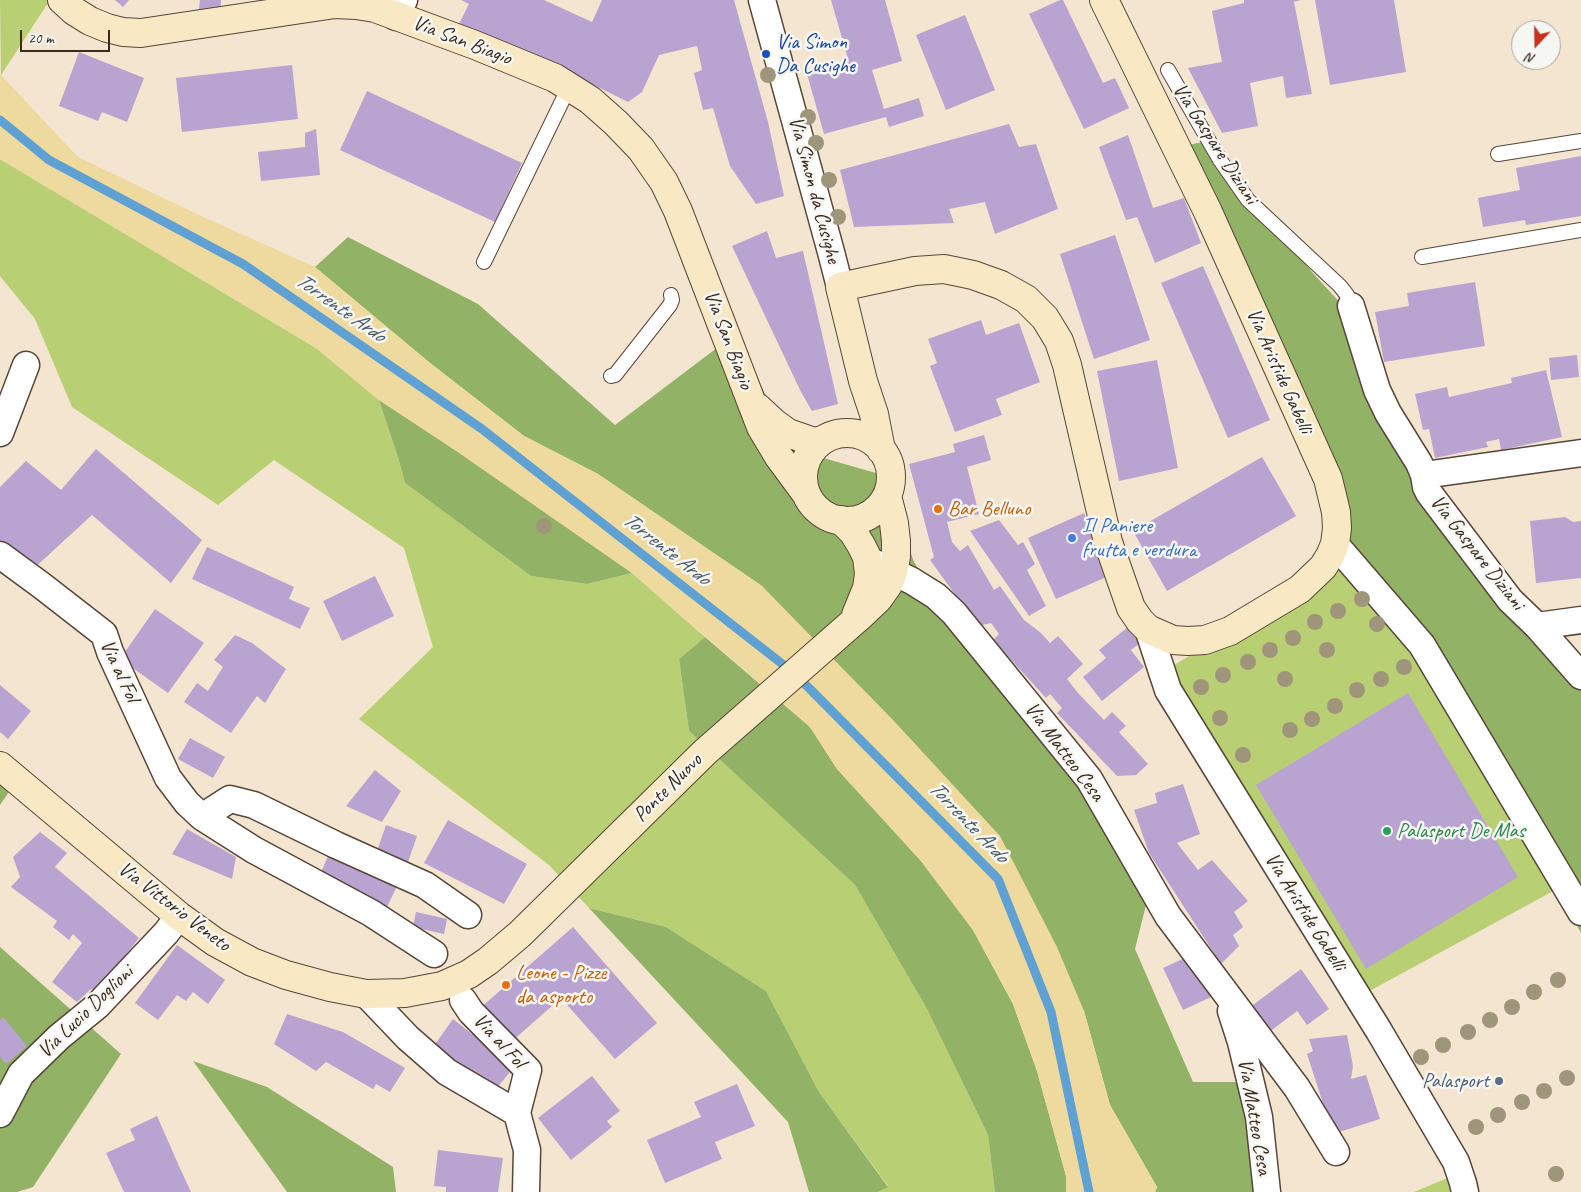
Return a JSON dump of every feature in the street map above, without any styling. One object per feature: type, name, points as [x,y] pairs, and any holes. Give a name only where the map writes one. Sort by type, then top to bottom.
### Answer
[{"type":"main road","name":"Via San Biagio","points":[[62,0],[74,11],[98,25],[123,32],[141,33],[335,4],[374,8],[400,8],[555,78],[590,100],[642,149],[664,182],[678,212],[762,427],[779,457],[807,495]]},
{"type":"main road","name":"Via Aristide Gabelli","points":[[840,287],[915,271],[944,269],[973,275],[1001,285],[1026,299],[1045,318],[1059,341],[1067,365],[1106,533],[1117,569],[1131,608],[1148,629],[1174,640],[1205,640],[1230,631],[1300,589],[1324,567],[1335,544],[1337,528],[1336,512],[1328,479],[1208,212],[1104,0]]},
{"type":"main road","name":"Via Simon da Cusighe","points":[[840,287],[874,414],[881,450],[887,460],[890,472],[887,496],[894,522],[896,541],[893,572],[888,585],[878,599],[855,619]]},
{"type":"main road","name":"Via Simon da Cusighe","points":[[807,495],[804,471],[807,459],[814,448],[854,425],[860,417],[864,396],[864,381]]},
{"type":"main road","name":"Via San Biagio","points":[[752,402],[788,433],[814,442],[832,437]]},
{"type":"main road","points":[[832,437],[855,434],[870,440],[881,450]]},
{"type":"main road","points":[[807,495],[815,507],[827,516],[841,520],[855,520],[868,516],[879,507],[887,496]]},
{"type":"main road","points":[[841,520],[862,544],[867,557],[869,574],[867,588],[855,619]]},
{"type":"main road","name":"Ponte Nuovo","points":[[488,961],[520,934],[705,752],[855,619]]},
{"type":"main road","name":"Via Vittorio Veneto","points":[[0,766],[179,916],[215,942],[252,962],[286,975],[330,987],[366,994],[405,993],[442,986],[469,974],[488,961]]},
{"type":"street","name":"Via Simon da Cusighe","points":[[762,0],[840,287]]},
{"type":"street","name":"Via Gaspare Diziani","points":[[1351,306],[1377,390],[1382,402],[1419,463],[1426,487],[1510,600],[1537,626],[1581,676]]},
{"type":"street","points":[[0,433],[26,365]]},
{"type":"street","points":[[1424,475],[1581,453]]},
{"type":"street","points":[[1335,544],[1422,645],[1581,912]]},
{"type":"street","name":"Via al Fol","points":[[0,555],[104,634],[110,652],[168,778],[187,803],[202,817],[254,850],[371,913],[434,954]]},
{"type":"street","name":"Via Matteo Cesa","points":[[867,557],[936,596],[954,613],[1089,779],[1168,916],[1297,1088],[1336,1152]]},
{"type":"street","points":[[1537,626],[1581,620]]},
{"type":"street","name":"Via Aristide Gabelli","points":[[1148,629],[1168,690],[1379,1032],[1456,1162],[1465,1192]]},
{"type":"street","points":[[202,817],[230,799],[254,805],[425,885],[468,915]]},
{"type":"street","name":"Via Lucio Doglioni","points":[[0,1114],[21,1074],[59,1037],[97,1006],[166,933],[179,916]]},
{"type":"street","name":"Via Matteo Cesa","points":[[1220,985],[1241,1042],[1259,1117],[1267,1192]]},
{"type":"street","points":[[366,994],[408,1038],[447,1072],[516,1113],[527,1150],[526,1192]]},
{"type":"street","name":"Via al Fol","points":[[463,1000],[471,1012],[528,1070],[516,1113]]},
{"type":"lane","name":"Via Gaspare Diziani","points":[[1168,70],[1220,160],[1248,200],[1340,286],[1351,306]]},
{"type":"lane","points":[[484,262],[569,87]]},
{"type":"lane","points":[[1498,154],[1581,141]]},
{"type":"lane","points":[[1422,258],[1581,230]]},
{"type":"lane","name":"Via San Biagio","points":[[611,376],[615,375],[670,305],[671,295]]},
{"type":"green space","points":[[0,0],[48,0],[48,3],[1,75]]},
{"type":"green space","points":[[1203,142],[1312,272],[1343,306],[1375,409],[1581,684],[1581,933],[1557,889],[1355,554],[1311,428],[1183,146]]},
{"type":"green space","points":[[0,159],[316,348],[379,400],[405,483],[531,576],[587,584],[632,573],[705,637],[679,659],[689,731],[855,885],[927,1009],[988,1135],[995,1192],[878,1192],[888,1186],[819,1092],[766,991],[666,927],[589,908],[549,865],[359,719],[433,647],[404,548],[274,460],[218,505],[72,407],[35,319],[0,276]]},
{"type":"green space","points":[[348,237],[478,304],[615,425],[734,335],[795,450],[883,475],[914,562],[946,612],[1090,789],[1149,893],[1135,949],[1193,1082],[1255,1082],[1270,1192],[1155,1192],[1157,1187],[1110,1105],[1084,1011],[762,586],[598,474],[524,436],[430,363],[315,267]]},
{"type":"green space","points":[[379,400],[458,452],[632,573],[587,584],[531,576],[405,483]]},
{"type":"green space","points":[[1355,554],[1557,889],[1364,994],[1158,675]]},
{"type":"green space","points":[[705,637],[810,727],[837,769],[921,861],[973,930],[1013,1004],[1037,1071],[1066,1176],[1066,1192],[995,1192],[988,1135],[927,1009],[855,885],[689,731],[679,659]]},
{"type":"green space","points":[[0,766],[17,780],[0,805]]},
{"type":"green space","points":[[589,908],[666,927],[766,991],[819,1092],[888,1187],[878,1192],[809,1192],[788,1122]]},
{"type":"green space","points":[[0,947],[121,1054],[33,1187],[17,1192],[0,1192]]},
{"type":"green space","points":[[193,1061],[267,1087],[393,1167],[396,1192],[287,1192]]},
{"type":"green space","points":[[1469,1169],[1472,1192],[1414,1192]]},
{"type":"sand","points":[[0,71],[1,75],[78,157],[199,215],[315,267],[430,363],[524,436],[598,474],[762,586],[894,721],[1000,836],[1057,947],[1084,1011],[1110,1105],[1157,1187],[1155,1192],[1066,1192],[1066,1176],[1037,1071],[1013,1004],[973,930],[921,861],[837,769],[810,727],[632,573],[458,452],[379,400],[316,348],[0,159]]},
{"type":"building","points":[[115,0],[129,0],[123,7]]},
{"type":"building","points":[[200,0],[221,0],[220,12],[199,9]]},
{"type":"building","points":[[461,0],[544,0],[592,22],[602,0],[734,0],[768,122],[784,196],[756,204],[730,166],[713,108],[703,110],[694,73],[702,70],[697,46],[659,55],[642,92],[628,102],[570,73],[458,26],[469,4]]},
{"type":"building","points":[[831,0],[885,0],[902,61],[872,70],[884,109],[919,98],[924,116],[889,127],[886,117],[824,134],[807,74],[849,62]]},
{"type":"building","points":[[1063,0],[1103,83],[1115,78],[1129,108],[1084,129],[1029,14]]},
{"type":"building","points":[[1244,0],[1301,0],[1294,2],[1312,94],[1286,98],[1283,76],[1250,83],[1258,126],[1222,133],[1188,68],[1222,62],[1212,11],[1244,3]]},
{"type":"building","points":[[1315,0],[1394,0],[1406,72],[1330,85]]},
{"type":"building","points":[[965,15],[995,90],[946,110],[916,35]]},
{"type":"building","points":[[79,52],[144,78],[127,122],[102,112],[98,121],[59,106]]},
{"type":"building","points":[[292,65],[298,119],[182,132],[176,78]]},
{"type":"building","points":[[367,91],[522,163],[495,222],[340,150]]},
{"type":"building","points":[[1009,124],[1019,147],[1036,144],[1058,209],[995,234],[985,202],[949,209],[954,223],[854,227],[840,170]]},
{"type":"building","points":[[316,129],[320,175],[261,181],[258,152],[305,147],[305,133]]},
{"type":"building","points":[[1128,135],[1153,208],[1184,198],[1201,243],[1155,263],[1137,217],[1126,220],[1099,147]]},
{"type":"building","points":[[1581,156],[1581,216],[1526,225],[1525,220],[1483,227],[1478,198],[1520,190],[1516,168]]},
{"type":"building","points":[[767,231],[776,258],[803,251],[838,404],[812,411],[801,392],[732,246]]},
{"type":"building","points":[[1115,235],[1150,340],[1094,359],[1060,254]]},
{"type":"building","points":[[1203,266],[1270,420],[1228,438],[1161,283]]},
{"type":"building","points":[[1475,282],[1485,346],[1384,362],[1375,312],[1409,306],[1407,293]]},
{"type":"building","points":[[981,320],[986,335],[1019,323],[1040,382],[996,399],[1002,415],[955,432],[930,366],[937,363],[928,339]]},
{"type":"building","points":[[1577,355],[1579,377],[1551,380],[1549,358]]},
{"type":"building","points":[[1157,360],[1178,468],[1119,481],[1097,371]]},
{"type":"building","points":[[1546,370],[1562,437],[1501,450],[1499,439],[1486,442],[1488,447],[1435,458],[1429,429],[1423,430],[1415,394],[1447,387],[1449,397],[1512,383],[1511,378]]},
{"type":"building","points":[[984,435],[991,460],[967,467],[979,514],[947,522],[952,542],[960,551],[968,545],[994,590],[1000,586],[1024,620],[1041,633],[1050,643],[1058,636],[1083,664],[1067,679],[1104,720],[1112,712],[1126,726],[1119,732],[1148,764],[1136,775],[1117,776],[1057,713],[1062,708],[1050,694],[1046,698],[993,640],[999,634],[991,623],[978,626],[930,560],[934,557],[909,464],[955,452],[953,444]]},
{"type":"building","points":[[96,449],[202,540],[171,583],[92,515],[32,570],[0,545],[0,487],[26,461],[61,490]]},
{"type":"building","points":[[1262,457],[1296,516],[1167,591],[1133,531]]},
{"type":"building","points":[[1084,513],[1111,575],[1056,599],[1028,538]]},
{"type":"building","points":[[1565,517],[1573,522],[1581,521],[1581,578],[1536,583],[1530,521]]},
{"type":"building","points":[[999,520],[1018,545],[1023,542],[1035,564],[1027,570],[1046,606],[1029,616],[970,531]]},
{"type":"building","points":[[207,547],[294,587],[289,599],[310,608],[300,629],[192,579]]},
{"type":"building","points":[[375,576],[394,616],[342,641],[323,601]]},
{"type":"building","points":[[155,609],[204,643],[168,693],[120,659]]},
{"type":"building","points":[[1128,627],[1140,643],[1131,650],[1144,667],[1102,701],[1083,677],[1106,658],[1099,650]]},
{"type":"building","points":[[235,635],[252,643],[286,669],[265,703],[257,696],[231,733],[184,702],[197,683],[208,691],[223,667],[214,660]]},
{"type":"building","points":[[0,685],[31,711],[8,739],[0,732]]},
{"type":"building","name":"Palasport De Mas","points":[[1408,693],[1518,877],[1366,969],[1256,785]]},
{"type":"building","points":[[190,738],[225,757],[213,778],[178,759]]},
{"type":"building","points":[[375,770],[401,791],[382,822],[346,806]]},
{"type":"building","points":[[1183,784],[1200,834],[1177,843],[1198,870],[1212,860],[1248,901],[1234,912],[1243,927],[1233,935],[1239,946],[1221,964],[1149,853],[1134,810],[1157,803],[1155,793]]},
{"type":"building","points":[[448,820],[527,864],[504,904],[424,863]]},
{"type":"building","points":[[386,825],[417,836],[407,865],[376,854]]},
{"type":"building","points":[[187,829],[236,857],[232,879],[172,854]]},
{"type":"building","points":[[40,832],[67,853],[55,867],[139,938],[96,992],[91,989],[77,1002],[52,982],[82,943],[73,934],[69,940],[53,927],[57,921],[11,887],[20,877],[13,857]]},
{"type":"building","points":[[328,856],[397,886],[387,907],[319,877]]},
{"type":"building","points":[[416,912],[447,919],[444,934],[413,927]]},
{"type":"building","points":[[573,927],[657,1023],[615,1059],[561,998],[510,1043],[479,1009]]},
{"type":"building","points":[[177,945],[225,980],[208,1004],[193,992],[186,1001],[177,995],[158,1020],[135,1003]]},
{"type":"building","points":[[1191,955],[1211,997],[1183,1010],[1163,968]]},
{"type":"building","points":[[1301,969],[1329,1009],[1307,1025],[1297,1011],[1268,1033],[1249,1008]]},
{"type":"building","points":[[287,1014],[343,1032],[405,1068],[390,1092],[376,1084],[373,1089],[326,1062],[316,1071],[274,1044]]},
{"type":"building","points":[[3,1017],[27,1046],[6,1064],[0,1057],[0,1020]]},
{"type":"building","points":[[453,1019],[514,1067],[492,1094],[431,1050]]},
{"type":"building","points":[[1347,1035],[1353,1066],[1351,1079],[1366,1075],[1380,1119],[1333,1134],[1307,1054],[1313,1051],[1309,1039]]},
{"type":"building","points":[[592,1076],[620,1111],[607,1121],[612,1127],[571,1160],[538,1118]]},
{"type":"building","points":[[737,1084],[755,1126],[715,1142],[722,1159],[665,1183],[647,1140],[701,1117],[694,1102]]},
{"type":"building","points":[[157,1116],[191,1192],[124,1192],[106,1153],[135,1140],[130,1129]]},
{"type":"building","points":[[438,1150],[503,1158],[498,1192],[446,1192],[446,1187],[434,1186]]},
{"type":"waterway","name":"Torrente Ardo","points":[[0,120],[49,160],[243,264],[482,429],[790,670],[810,689],[998,879],[1051,1012],[1089,1192]]},
{"type":"place","name":"Via Simon Da Cusighe","points":[[766,54]]},
{"type":"place","name":"Bar Belluno","points":[[938,509]]},
{"type":"place","name":"Il Paniere frutta e verdura","points":[[1072,538]]},
{"type":"place","name":"Palasport De Mas","points":[[1387,831]]},
{"type":"place","name":"Leone - Pizze da asporto","points":[[506,985]]},
{"type":"place","name":"Palasport","points":[[1499,1081]]}]
